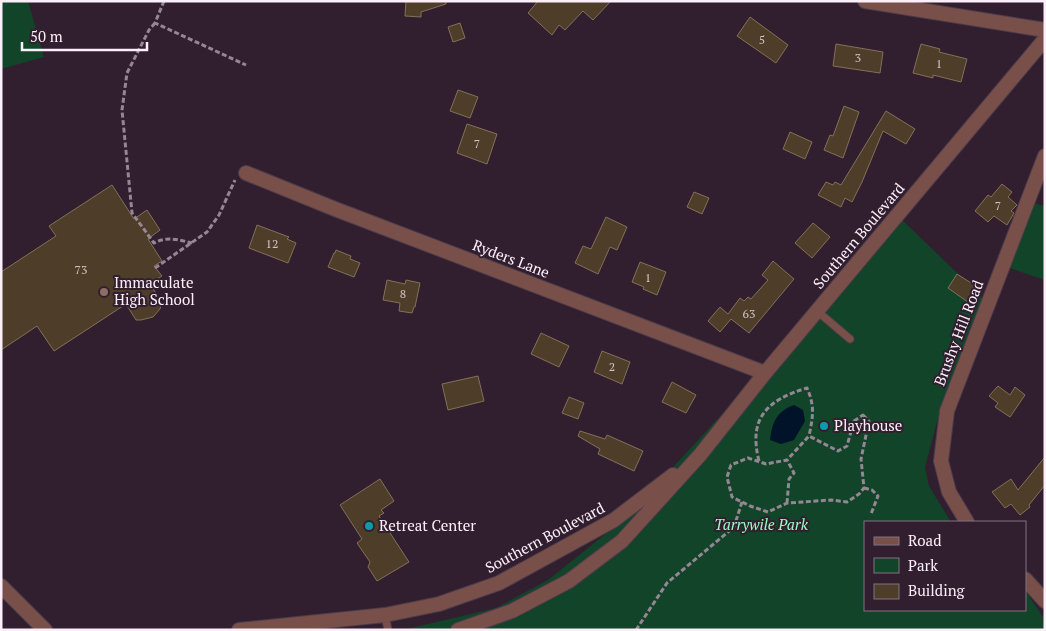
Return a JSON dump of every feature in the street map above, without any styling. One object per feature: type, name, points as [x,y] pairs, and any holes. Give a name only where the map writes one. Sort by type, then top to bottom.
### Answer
[{"type":"street","points":[[865,1],[1045,30]]},
{"type":"street","name":"Southern Boulevard","points":[[458,630],[512,611],[569,581],[622,541],[700,455],[765,373],[1045,39]]},
{"type":"street","name":"Brushy Hill Road","points":[[966,521],[949,492],[941,461],[946,411],[1045,156]]},
{"type":"street","name":"Ryders Lane","points":[[241,176],[344,212],[765,373]]},
{"type":"street","name":"Southern Boulevard","points":[[239,630],[386,616],[439,604],[507,578],[614,520],[700,455]]},
{"type":"street","points":[[1026,580],[1045,601]]},
{"type":"street","points":[[1,586],[45,630]]},
{"type":"lane","points":[[817,311],[850,339]]},
{"type":"lane","points":[[386,616],[388,630]]},
{"type":"path","points":[[164,1],[155,23],[149,30],[127,73],[122,110],[132,213],[154,244],[161,239],[176,239],[192,244]]},
{"type":"path","points":[[155,23],[246,65]]},
{"type":"path","points":[[156,268],[207,232],[220,215],[241,176]]},
{"type":"path","points":[[759,461],[754,444],[756,428],[762,416],[774,402],[788,394],[807,388],[812,400],[813,415],[809,436],[788,460],[766,464],[748,458],[731,465],[727,477],[732,497],[768,512],[787,503],[831,500],[848,502],[864,488],[861,459],[869,421],[863,415],[854,421],[847,446],[838,451],[809,436]]},
{"type":"path","points":[[787,503],[789,479],[794,473],[788,460]]},
{"type":"path","points":[[864,488],[872,490],[878,496],[871,514]]},
{"type":"path","points":[[636,630],[667,583],[734,527],[742,502]]},
{"type":"green space","points":[[1,1],[28,1],[44,57],[1,69]]},
{"type":"green space","points":[[1023,200],[1045,206],[1045,280],[998,264]]},
{"type":"green space","name":"Tarrywile Park","points":[[895,213],[984,299],[938,418],[925,467],[929,486],[950,521],[864,521],[864,611],[1026,611],[1026,592],[1045,620],[1045,630],[403,630],[496,608],[548,580],[628,516],[769,363]]},
{"type":"water","points":[[794,405],[803,410],[805,421],[794,440],[781,444],[770,440],[776,418],[783,410]]},
{"type":"building","points":[[406,1],[446,1],[446,4],[421,12],[421,17],[405,16]]},
{"type":"building","points":[[538,1],[611,1],[593,20],[583,11],[565,30],[559,25],[552,35],[528,13]]},
{"type":"building","points":[[750,17],[788,45],[776,63],[737,36]]},
{"type":"building","points":[[460,23],[465,38],[453,42],[448,27]]},
{"type":"building","points":[[836,44],[883,52],[880,73],[833,66]]},
{"type":"building","points":[[921,44],[940,49],[939,52],[967,59],[961,82],[933,75],[933,78],[913,73]]},
{"type":"building","points":[[458,90],[478,97],[470,118],[450,111]]},
{"type":"building","points":[[844,106],[859,112],[843,158],[824,150],[830,135],[833,136]]},
{"type":"building","points":[[886,111],[915,129],[906,144],[883,131],[852,202],[845,198],[841,207],[818,195],[826,182],[833,185],[835,182],[841,185]]},
{"type":"building","points":[[467,124],[497,134],[487,164],[457,153]]},
{"type":"building","points":[[790,132],[812,142],[805,159],[783,149]]},
{"type":"building","points":[[1002,184],[1012,192],[1008,197],[1017,205],[1011,211],[1014,213],[1007,225],[994,216],[988,222],[975,211],[988,195],[991,197]]},
{"type":"building","name":"Immaculate High School","points":[[112,185],[134,219],[147,210],[160,230],[148,239],[162,261],[154,266],[162,276],[150,284],[162,303],[160,309],[153,317],[136,320],[126,304],[54,351],[37,326],[1,350],[1,272],[56,236],[49,226]]},
{"type":"building","points":[[694,192],[709,198],[702,214],[687,207]]},
{"type":"building","points":[[606,217],[627,227],[617,250],[610,247],[598,274],[575,263],[583,246],[591,249]]},
{"type":"building","points":[[813,223],[830,237],[812,258],[795,243]]},
{"type":"building","points":[[257,225],[289,237],[287,239],[296,243],[288,263],[249,248]]},
{"type":"building","points":[[336,250],[351,256],[350,259],[360,263],[354,277],[328,267]]},
{"type":"building","points":[[773,261],[794,279],[749,333],[731,319],[720,332],[708,321],[720,307],[728,314],[740,298],[744,301],[748,297],[751,299],[768,280],[762,275]]},
{"type":"building","points":[[640,262],[666,272],[657,295],[632,282]]},
{"type":"building","points":[[957,274],[982,290],[972,305],[948,288]]},
{"type":"building","points":[[387,280],[405,284],[406,280],[420,283],[412,313],[399,311],[400,303],[383,300]]},
{"type":"building","points":[[541,333],[569,346],[559,367],[531,354]]},
{"type":"building","points":[[602,351],[630,362],[622,384],[594,372]]},
{"type":"building","points":[[478,376],[484,401],[448,410],[442,384]]},
{"type":"building","points":[[672,382],[696,395],[686,413],[662,402]]},
{"type":"building","points":[[998,386],[1010,395],[1015,387],[1025,395],[1010,417],[995,407],[998,403],[989,396]]},
{"type":"building","points":[[569,397],[584,403],[578,419],[562,413]]},
{"type":"building","points":[[580,431],[605,439],[607,435],[643,451],[634,471],[598,454],[600,449],[578,436]]},
{"type":"building","points":[[1045,457],[1045,485],[1029,505],[1030,507],[1020,515],[1011,504],[1005,508],[992,492],[1011,479],[1018,490]]},
{"type":"building","name":"Retreat Center","points":[[380,479],[394,501],[381,510],[384,513],[379,516],[409,562],[377,581],[368,567],[370,562],[357,543],[362,539],[340,505]]},
{"type":"place","name":"Immaculate High School","points":[[104,292]]},
{"type":"place","name":"Playhouse","points":[[824,426]]},
{"type":"place","name":"Retreat Center","points":[[369,526]]}]
